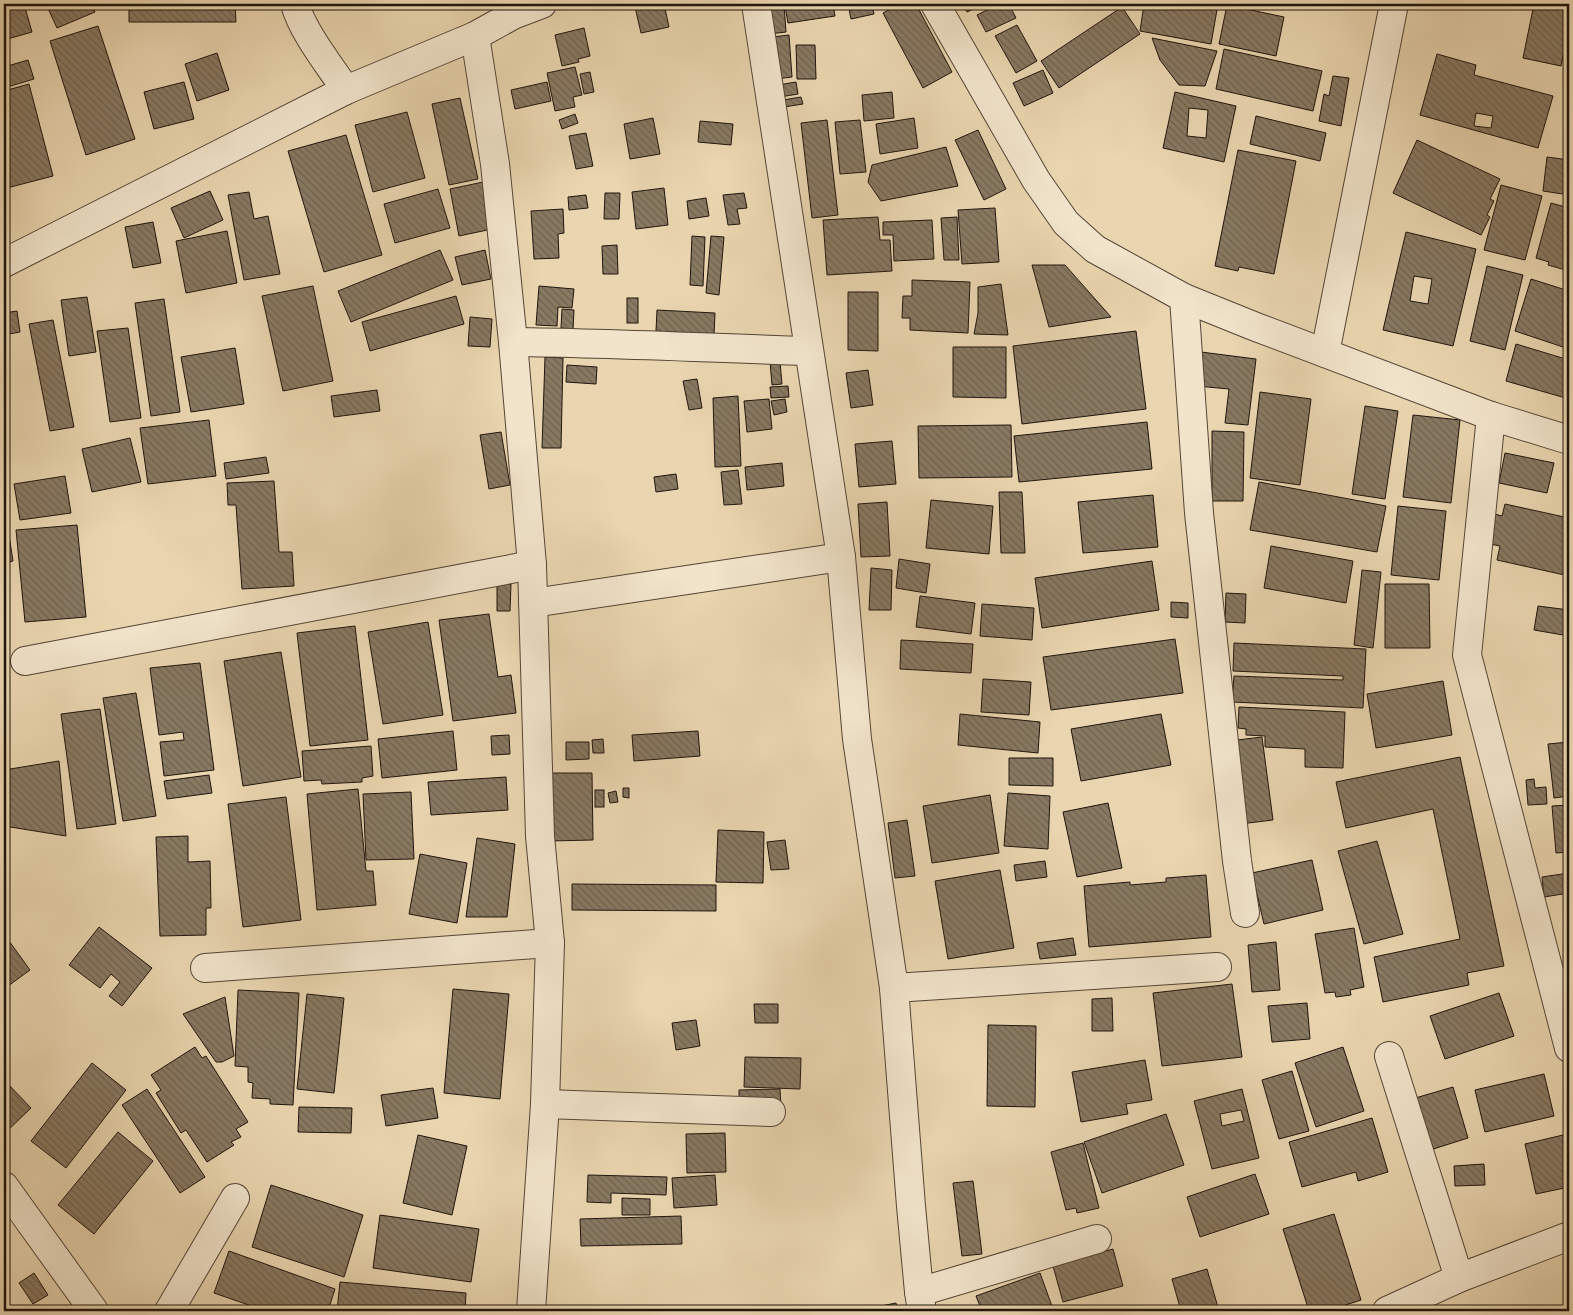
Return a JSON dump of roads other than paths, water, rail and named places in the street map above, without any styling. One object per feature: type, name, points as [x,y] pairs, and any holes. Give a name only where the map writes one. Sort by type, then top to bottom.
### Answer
[{"type":"street","points":[[295,4],[316,46],[346,90]]},
{"type":"street","points":[[4,263],[346,90],[475,36],[512,9],[542,4]]},
{"type":"street","points":[[756,4],[841,557],[856,739],[894,988],[920,1302],[1098,1238]]},
{"type":"street","points":[[935,4],[1036,180],[1066,223],[1094,249],[1184,298],[1491,416],[1569,440]]},
{"type":"street","points":[[1326,353],[1394,4]]},
{"type":"street","points":[[475,36],[495,164],[513,342],[532,565],[540,836],[550,943],[545,1104],[531,1311]]},
{"type":"street","points":[[1184,298],[1199,513],[1235,842],[1245,913]]},
{"type":"street","points":[[513,342],[633,344],[809,351]]},
{"type":"street","points":[[1491,416],[1467,655],[1569,1048]]},
{"type":"street","points":[[533,603],[841,557]]},
{"type":"street","points":[[25,661],[532,565]]},
{"type":"street","points":[[205,968],[550,943]]},
{"type":"street","points":[[894,988],[1217,967]]},
{"type":"street","points":[[1389,1056],[1459,1278]]},
{"type":"street","points":[[545,1104],[771,1112]]},
{"type":"street","points":[[4,1186],[94,1311]]},
{"type":"street","points":[[169,1311],[235,1198]]},
{"type":"street","points":[[1387,1311],[1459,1278],[1569,1236]]}]
